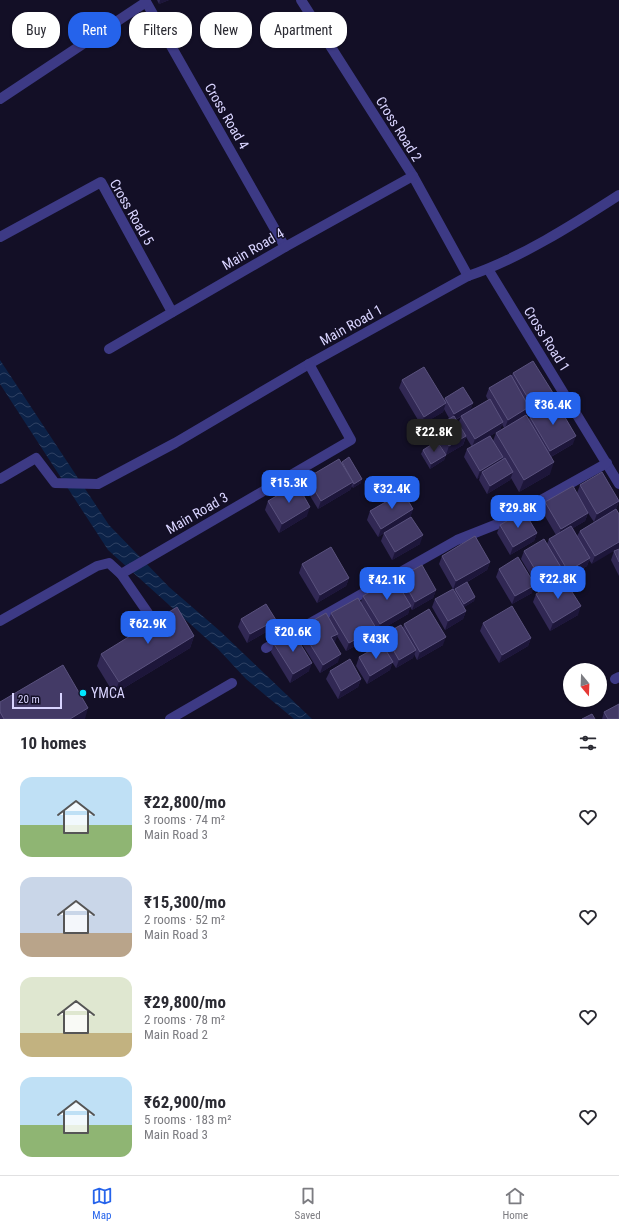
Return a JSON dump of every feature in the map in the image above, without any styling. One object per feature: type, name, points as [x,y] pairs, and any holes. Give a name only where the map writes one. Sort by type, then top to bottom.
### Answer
[{"type":"street","name":"Cross Road 2","points":[[301,0],[412,176],[468,276]]},
{"type":"street","points":[[0,99],[145,1]]},
{"type":"street","name":"Cross Road 4","points":[[145,1],[285,247]]},
{"type":"street","name":"Main Road 4","points":[[109,349],[285,247],[412,176]]},
{"type":"street","name":"Cross Road 5","points":[[0,237],[101,182],[172,312]]},
{"type":"street","name":"Main Road 1","points":[[0,479],[36,458],[55,483],[98,484],[175,443],[309,364],[468,276],[488,270],[578,222],[619,195]]},
{"type":"street","name":"Cross Road 1","points":[[488,270],[619,484]]},
{"type":"street","name":"Main Road 3","points":[[120,574],[351,440],[309,364]]},
{"type":"street","points":[[266,648],[457,540],[500,523],[607,463]]},
{"type":"street","points":[[0,621],[97,566],[109,563],[120,574],[148,613]]},
{"type":"street","points":[[170,719],[232,683]]},
{"type":"water","points":[[0,360],[109,525],[169,587],[220,631],[312,719],[294,719],[246,679],[218,649],[108,550],[0,384]]},
{"type":"building","points":[[533,361],[555,396],[534,408],[513,373]]},
{"type":"building","points":[[424,367],[446,403],[424,417],[402,380]]},
{"type":"building","points":[[511,375],[529,407],[508,420],[489,388]]},
{"type":"building","points":[[463,387],[473,403],[454,414],[445,398]]},
{"type":"building","points":[[490,399],[503,422],[475,439],[461,416]]},
{"type":"building","points":[[556,402],[576,436],[550,451],[530,417]]},
{"type":"building","points":[[526,415],[554,462],[524,480],[496,433]]},
{"type":"building","points":[[454,416],[466,436],[449,446],[437,426]]},
{"type":"building","points":[[490,436],[503,457],[480,471],[467,449]]},
{"type":"building","points":[[437,441],[446,455],[431,464],[423,450]]},
{"type":"building","points":[[349,457],[362,479],[354,484],[342,462]]},
{"type":"building","points":[[505,458],[513,472],[490,486],[482,472]]},
{"type":"building","points":[[339,459],[353,482],[321,501],[307,478]]},
{"type":"building","points":[[602,472],[619,501],[597,514],[580,485]]},
{"type":"building","points":[[297,484],[310,507],[282,524],[268,501]]},
{"type":"building","points":[[573,486],[588,513],[561,529],[545,502]]},
{"type":"building","points":[[403,492],[413,509],[381,529],[370,511]]},
{"type":"building","points":[[616,509],[619,514],[619,542],[595,556],[580,531]]},
{"type":"building","points":[[524,511],[537,533],[513,547],[500,525]]},
{"type":"building","points":[[411,517],[423,535],[395,552],[384,533]]},
{"type":"building","points":[[571,526],[590,558],[568,571],[549,539]]},
{"type":"building","points":[[475,536],[490,562],[456,581],[442,556]]},
{"type":"building","points":[[544,539],[562,569],[542,581],[524,551]]},
{"type":"building","points":[[331,547],[349,578],[320,595],[302,564]]},
{"type":"building","points":[[619,549],[619,562],[614,551]]},
{"type":"building","points":[[518,557],[535,585],[515,596],[499,569]]},
{"type":"building","points":[[422,565],[436,590],[415,602],[401,577]]},
{"type":"building","points":[[394,578],[411,606],[380,624],[363,596]]},
{"type":"building","points":[[563,578],[581,606],[553,623],[536,594]]},
{"type":"building","points":[[467,582],[475,597],[464,604],[455,589]]},
{"type":"building","points":[[453,589],[466,611],[448,621],[435,599]]},
{"type":"building","points":[[358,598],[376,628],[349,643],[331,613]]},
{"type":"building","points":[[266,604],[276,620],[250,634],[241,619]]},
{"type":"building","points":[[512,606],[531,638],[502,655],[483,623]]},
{"type":"building","points":[[177,607],[194,636],[119,682],[101,654]]},
{"type":"building","points":[[429,609],[446,637],[420,652],[404,624]]},
{"type":"building","points":[[326,613],[338,634],[331,637],[341,654],[323,665],[300,628]]},
{"type":"building","points":[[401,625],[416,650],[399,660],[384,634]]},
{"type":"building","points":[[293,632],[312,663],[293,674],[274,644]]},
{"type":"building","points":[[382,644],[393,662],[370,676],[359,657]]},
{"type":"building","points":[[350,659],[361,679],[341,691],[330,671]]},
{"type":"building","points":[[63,665],[88,708],[70,719],[4,719],[0,712],[0,702]]},
{"type":"building","points":[[619,704],[619,719],[608,719],[604,712]]},
{"type":"building","points":[[592,714],[595,719],[582,719]]},
{"type":"place","name":"YMCA","points":[[83,693]]}]
